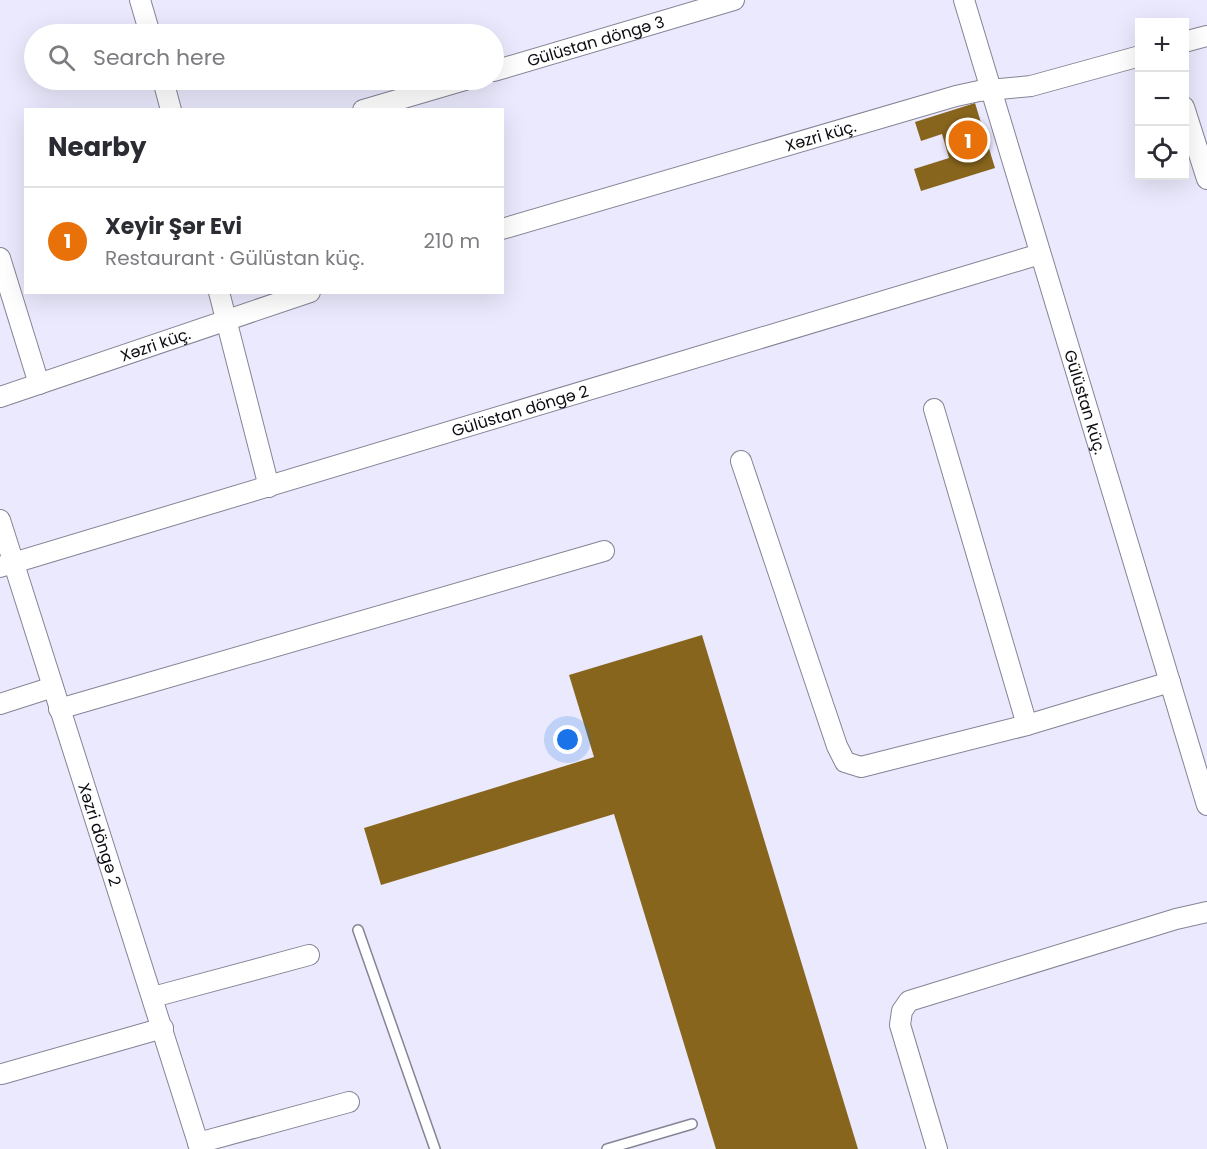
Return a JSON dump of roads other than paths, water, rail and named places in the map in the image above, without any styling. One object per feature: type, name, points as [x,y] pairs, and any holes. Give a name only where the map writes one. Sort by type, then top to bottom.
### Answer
[{"type":"street","points":[[140,0],[147,24]]},
{"type":"street","name":"Gülüstan döngə 3","points":[[504,68],[734,0]]},
{"type":"street","name":"Gülüstan küç.","points":[[964,0],[1207,805]]},
{"type":"street","points":[[1189,41],[1207,36]]},
{"type":"street","name":"Xəzri küç.","points":[[504,228],[956,96],[990,89],[1032,86],[1135,57]]},
{"type":"street","points":[[166,90],[170,108]]},
{"type":"street","points":[[370,108],[431,90]]},
{"type":"street","points":[[1189,120],[1207,179]]},
{"type":"street","name":"Gülüstan döngə 2","points":[[7,565],[1040,254]]},
{"type":"street","points":[[0,258],[39,384]]},
{"type":"street","points":[[220,294],[269,487]]},
{"type":"street","name":"Xəzri küç.","points":[[0,397],[304,294]]},
{"type":"street","points":[[934,408],[1027,725]]},
{"type":"street","points":[[741,461],[837,746],[845,762],[861,766],[1027,725],[1170,682]]},
{"type":"street","name":"Xəzri döngə 2","points":[[0,520],[7,565],[53,687],[199,1146]]},
{"type":"street","points":[[59,709],[604,551]]},
{"type":"street","points":[[0,704],[53,687]]},
{"type":"street","points":[[937,1149],[900,1025],[902,1011],[909,1002],[1176,919],[1207,912]]},
{"type":"street","points":[[153,997],[309,955]]},
{"type":"street","points":[[2,1074],[163,1028]]},
{"type":"street","points":[[199,1146],[349,1102]]},
{"type":"lane","points":[[358,930],[435,1149]]},
{"type":"lane","points":[[607,1149],[692,1124]]},
{"type":"place","name":"Xeyir Şər Evi","points":[[968,140]]}]
